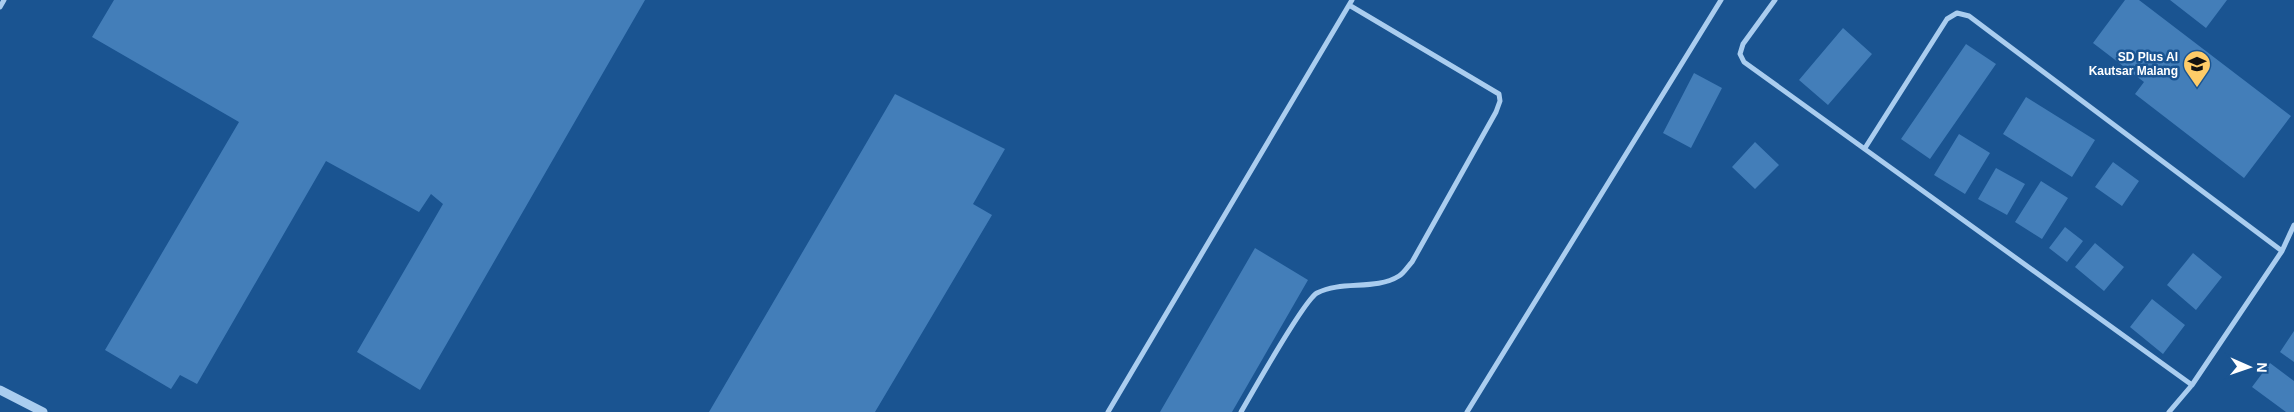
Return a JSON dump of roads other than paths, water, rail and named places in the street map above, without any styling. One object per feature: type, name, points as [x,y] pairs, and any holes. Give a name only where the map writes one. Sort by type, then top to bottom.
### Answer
[{"type":"street","points":[[0,7],[4,0]]},
{"type":"street","points":[[1467,412],[1721,0]]},
{"type":"street","points":[[1775,0],[1742,44],[1740,54],[1744,62],[2192,385]]},
{"type":"street","points":[[1108,412],[1350,2],[1499,94],[1500,100],[1496,112],[1412,262],[1400,276],[1385,281],[1331,289],[1315,294],[1302,310],[1241,412]]},
{"type":"street","points":[[1865,148],[1947,19],[1957,13],[1969,16],[2282,251]]},
{"type":"street","points":[[2169,412],[2192,385],[2282,251],[2294,225]]},
{"type":"street","points":[[0,390],[44,412]]},
{"type":"place","name":"SD Plus Al Kautsar Malang","points":[[2197,88]]}]
